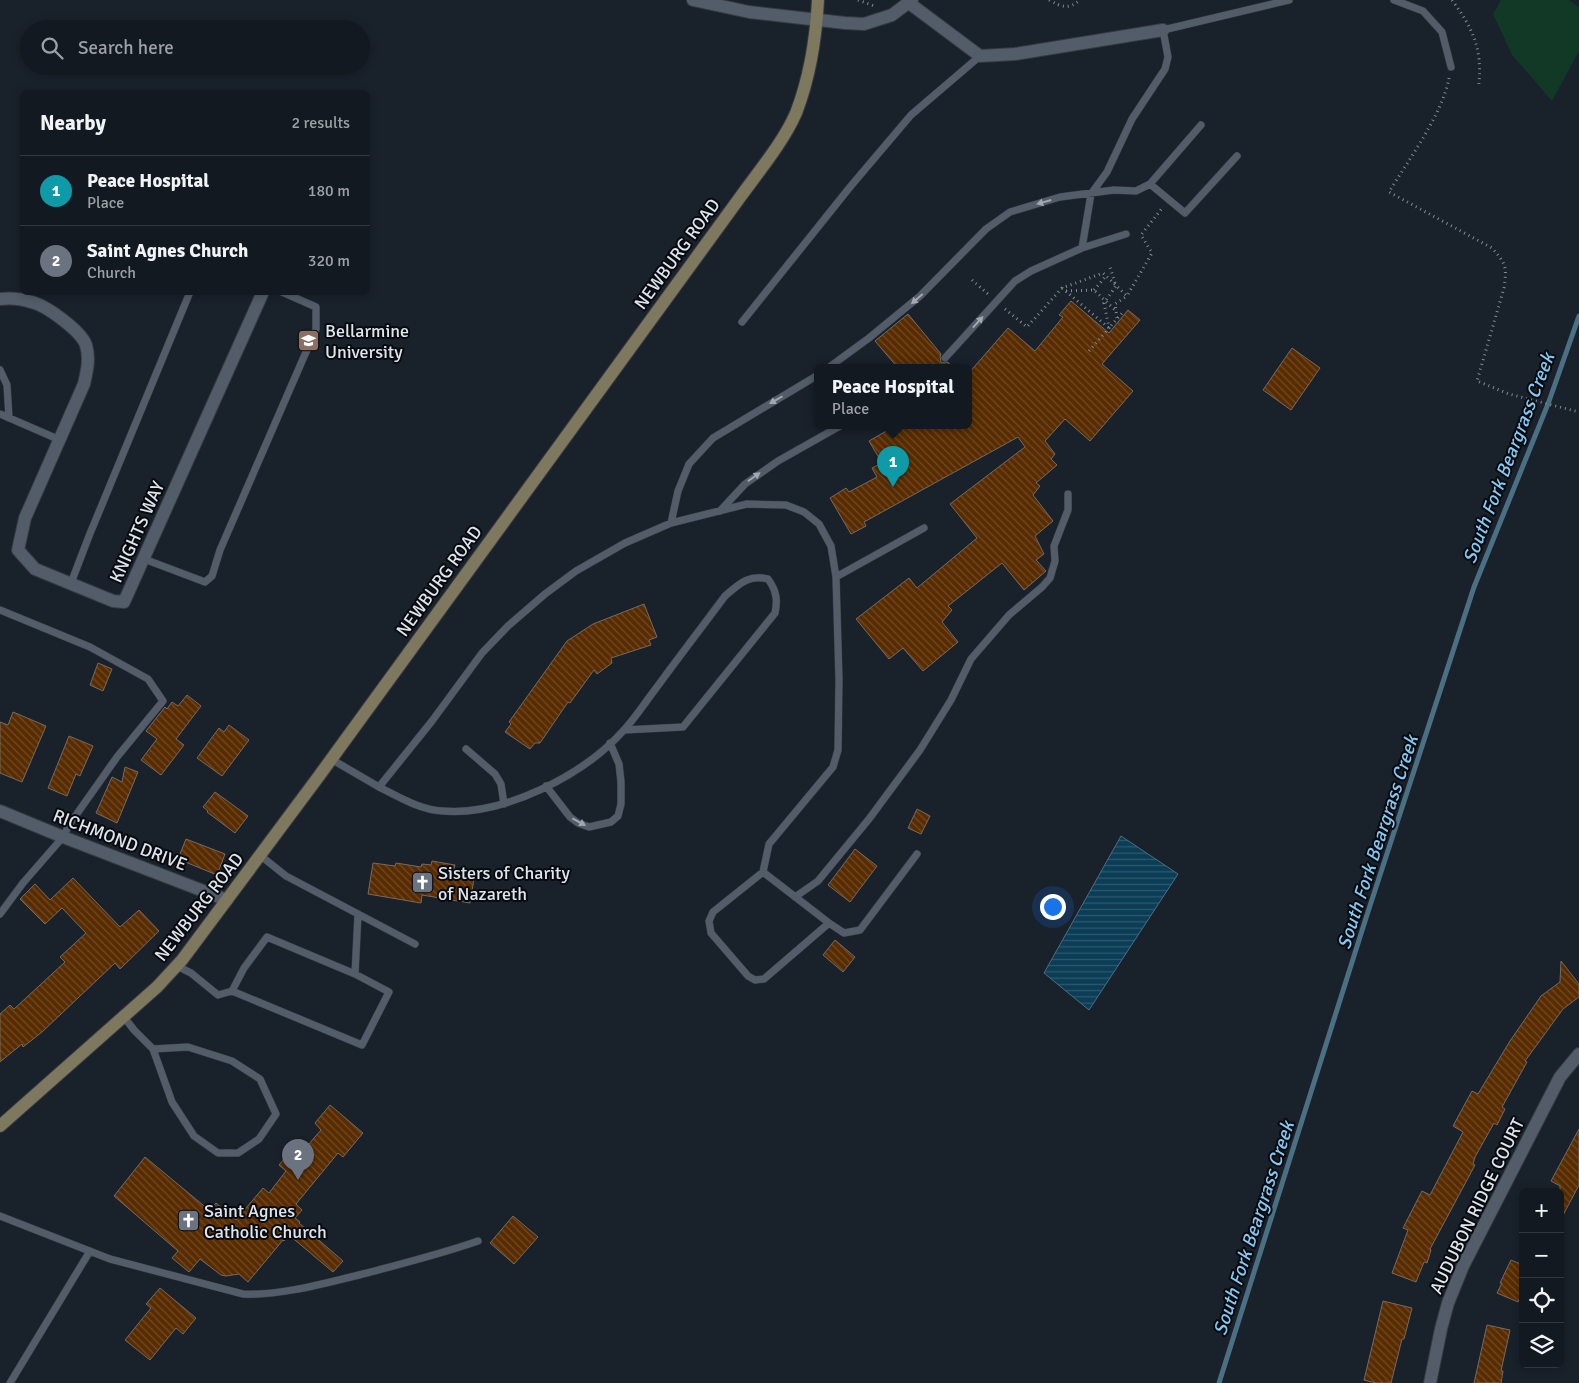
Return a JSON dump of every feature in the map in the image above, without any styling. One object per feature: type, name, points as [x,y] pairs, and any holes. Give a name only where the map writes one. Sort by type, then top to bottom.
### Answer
[{"type":"main road","name":"NEWBURG ROAD","points":[[0,1126],[124,1017],[177,966],[260,856],[741,196],[785,132],[795,113],[808,75],[817,20],[818,0]]},
{"type":"street","points":[[693,0],[749,12],[864,24],[892,15],[911,1],[980,56],[1015,54],[1163,30]]},
{"type":"street","name":"KNIGHTS WAY","points":[[0,299],[33,302],[56,315],[78,333],[85,344],[89,363],[84,384],[25,518],[18,550],[35,569],[113,601],[124,602],[262,295]]},
{"type":"street","name":"RICHMOND DRIVE","points":[[0,811],[227,900]]},
{"type":"street","name":"AUDUBON RIDGE COURT","points":[[1430,1383],[1445,1312],[1463,1266],[1560,1077],[1579,1054]]},
{"type":"lane","points":[[1082,248],[1092,194],[1107,172],[1132,119],[1165,69],[1168,57],[1163,30],[1289,0]]},
{"type":"lane","points":[[1394,0],[1423,11],[1442,32],[1451,67]]},
{"type":"lane","points":[[742,322],[850,187],[911,115],[980,56]]},
{"type":"lane","points":[[833,364],[869,338],[920,296],[986,229],[1010,212],[1060,197],[1114,190],[1136,191],[1150,184],[1201,125]]},
{"type":"lane","points":[[1150,184],[1185,213],[1237,156]]},
{"type":"lane","points":[[945,358],[1014,281],[1031,271],[1082,248],[1126,234]]},
{"type":"lane","points":[[71,583],[189,295]]},
{"type":"lane","points":[[144,559],[205,582],[212,576],[220,550],[316,329],[316,307],[289,295]]},
{"type":"lane","points":[[0,370],[7,384],[9,418]]},
{"type":"lane","points":[[671,524],[678,491],[689,464],[713,438],[814,377]]},
{"type":"lane","points":[[0,414],[60,440]]},
{"type":"lane","points":[[720,511],[745,484],[778,461],[835,429]]},
{"type":"lane","points":[[795,897],[818,881],[869,819],[920,750],[951,700],[972,659],[1009,615],[1050,578],[1055,561],[1054,546],[1068,510],[1068,494]]},
{"type":"lane","points":[[379,788],[482,653],[508,626],[545,594],[576,571],[625,542],[671,524],[747,504],[786,504],[804,512],[819,524],[831,546],[836,577],[839,680],[838,750],[833,767],[769,844],[763,872],[713,912],[710,921],[711,933],[748,976],[755,980],[764,979],[829,922]]},
{"type":"lane","points":[[836,577],[924,528]]},
{"type":"lane","points":[[331,759],[379,788],[417,805],[441,812],[474,811],[504,804],[546,786],[584,766],[624,730],[725,596],[742,581],[761,577],[768,579],[775,588],[778,601],[775,613],[683,727],[624,730]]},
{"type":"lane","points":[[0,610],[90,647],[148,679],[162,701],[117,757],[69,825],[63,837],[22,883],[0,914]]},
{"type":"lane","points":[[546,786],[570,817],[578,823],[589,827],[611,822],[618,816],[621,804],[621,782],[619,764],[610,743]]},
{"type":"lane","points":[[466,750],[495,774],[501,784],[504,804]]},
{"type":"lane","points":[[763,872],[844,933],[860,930],[917,854]]},
{"type":"lane","points":[[260,856],[286,876],[415,944]]},
{"type":"lane","points":[[355,974],[358,914]]},
{"type":"lane","points":[[177,966],[191,973],[218,995],[232,991],[362,1045],[389,992],[355,974],[267,937],[244,968],[232,991]]},
{"type":"lane","points":[[124,1017],[152,1049],[172,1102],[194,1136],[218,1153],[238,1153],[259,1139],[276,1114],[260,1079],[232,1061],[188,1047],[152,1049]]},
{"type":"lane","points":[[0,1216],[110,1259],[226,1290],[258,1295],[326,1283],[446,1252],[478,1241]]},
{"type":"lane","points":[[10,1383],[90,1251]]},
{"type":"path","points":[[1049,0],[1062,7],[1073,6],[1080,0]]},
{"type":"path","points":[[1452,0],[1466,19],[1476,41],[1480,72],[1479,84]]},
{"type":"path","points":[[1451,67],[1448,87],[1440,107],[1389,192],[1492,248],[1504,262],[1506,274],[1504,288],[1477,381],[1509,394],[1579,412]]},
{"type":"path","points":[[1117,318],[1115,304],[1128,296],[1152,253],[1141,235],[1163,206]]},
{"type":"path","points":[[1109,264],[1116,286]]},
{"type":"path","points":[[972,280],[1027,327],[1064,289],[1104,275],[1111,270]]},
{"type":"path","points":[[1104,275],[1128,296]]},
{"type":"path","points":[[1094,290],[1104,275]]},
{"type":"path","points":[[1109,328],[1104,303],[1116,286]]},
{"type":"path","points":[[1064,289],[1094,290],[1115,310]]},
{"type":"path","points":[[1064,289],[1109,328]]},
{"type":"path","points":[[1088,351],[1124,311]]},
{"type":"green space","points":[[1501,0],[1569,0],[1579,7],[1579,51],[1552,101],[1512,55],[1493,14]]},
{"type":"water","points":[[1121,836],[1178,874],[1089,1010],[1044,973]]},
{"type":"building","points":[[1071,301],[1109,333],[1128,310],[1140,320],[1102,364],[1133,391],[1090,441],[1065,419],[1045,441],[1055,454],[1051,459],[1057,465],[1036,483],[1040,486],[1033,495],[1053,521],[1035,536],[1044,554],[1036,560],[1046,571],[1024,590],[1002,563],[948,606],[952,610],[942,622],[958,642],[923,671],[903,648],[889,659],[856,619],[909,578],[917,588],[977,538],[950,504],[1025,447],[1018,437],[864,522],[866,526],[851,534],[830,498],[846,488],[849,492],[877,477],[872,468],[882,463],[869,441],[890,429],[972,429],[972,369],[1008,328],[1035,351],[1063,317],[1059,315]]},
{"type":"building","points":[[908,314],[941,354],[941,362],[948,362],[950,364],[895,364],[875,341]]},
{"type":"building","points":[[1292,348],[1320,368],[1291,410],[1263,390]]},
{"type":"building","points":[[644,604],[657,637],[649,640],[651,645],[611,658],[612,663],[597,674],[594,670],[570,703],[568,702],[540,743],[535,743],[530,749],[505,732],[511,724],[509,722],[567,641],[593,624]]},
{"type":"building","points":[[98,663],[112,669],[103,691],[90,685]]},
{"type":"building","points":[[187,695],[201,706],[176,739],[184,745],[161,775],[141,760],[157,739],[146,731],[165,707],[167,709],[172,702],[178,706]]},
{"type":"building","points":[[13,712],[46,726],[22,782],[0,773],[0,722],[8,725]]},
{"type":"building","points":[[229,725],[249,740],[222,776],[197,758],[219,728],[224,732]]},
{"type":"building","points":[[69,736],[93,746],[80,776],[76,774],[67,796],[48,788]]},
{"type":"building","points":[[125,767],[138,772],[117,823],[96,813],[112,777],[122,782]]},
{"type":"building","points":[[215,792],[248,816],[235,833],[203,807]]},
{"type":"building","points":[[917,809],[930,816],[921,834],[908,828]]},
{"type":"building","points":[[186,839],[225,854],[217,875],[178,859]]},
{"type":"building","points":[[855,849],[877,866],[850,902],[828,885]]},
{"type":"building","name":"Sisters of Charity of Nazareth","points":[[432,861],[455,865],[454,869],[475,872],[470,903],[422,895],[421,903],[368,894],[373,863],[395,866],[396,863],[421,867],[422,864],[431,865]]},
{"type":"building","points":[[73,878],[120,927],[139,910],[159,931],[120,969],[115,963],[42,1032],[23,1047],[22,1044],[0,1062],[0,1014],[10,1005],[14,1009],[65,962],[60,957],[86,933],[62,908],[45,924],[20,899],[35,884],[50,900]]},
{"type":"building","points":[[835,940],[855,957],[843,972],[823,955]]},
{"type":"building","points":[[1561,961],[1579,984],[1579,997],[1563,1009],[1525,1061],[1527,1062],[1502,1107],[1505,1109],[1497,1125],[1494,1123],[1475,1157],[1473,1164],[1475,1165],[1430,1249],[1427,1263],[1424,1262],[1416,1282],[1392,1273],[1408,1230],[1403,1228],[1422,1191],[1430,1195],[1463,1132],[1453,1126],[1472,1091],[1478,1094],[1510,1041],[1541,996],[1560,982]]},
{"type":"building","points":[[330,1105],[363,1133],[343,1157],[338,1153],[296,1204],[302,1210],[295,1218],[343,1261],[333,1272],[289,1235],[248,1282],[239,1274],[221,1275],[200,1259],[189,1272],[172,1258],[178,1251],[114,1196],[145,1157],[209,1210],[216,1203],[236,1220],[263,1188],[269,1193],[286,1171],[279,1165],[295,1146],[302,1152],[321,1130],[315,1123]]},
{"type":"building","points":[[1579,1129],[1579,1185],[1564,1213],[1564,1188],[1560,1188],[1560,1186],[1551,1181]]},
{"type":"building","points":[[513,1216],[538,1237],[514,1264],[490,1243]]},
{"type":"building","points":[[1511,1260],[1519,1263],[1518,1302],[1497,1293],[1502,1283],[1500,1283]]},
{"type":"building","points":[[160,1288],[196,1318],[183,1334],[176,1328],[150,1360],[125,1340],[151,1308],[146,1304]]},
{"type":"building","points":[[1383,1301],[1412,1308],[1391,1383],[1375,1383],[1364,1380]]},
{"type":"building","points":[[1487,1325],[1510,1330],[1501,1371],[1503,1371],[1501,1383],[1474,1383]]},
{"type":"waterway","name":"South Fork Beargrass Creek","points":[[1219,1383],[1366,918],[1474,587],[1548,404],[1579,316]]},
{"type":"place","name":"Bellarmine University","points":[[309,341]]},
{"type":"place","name":"Peace Hospital","points":[[893,487]]},
{"type":"place","name":"Sisters of Charity of Nazareth","points":[[422,883]]},
{"type":"place","name":"Saint Agnes Church","points":[[298,1180]]},
{"type":"place","name":"Saint Agnes Catholic Church","points":[[188,1221]]}]
